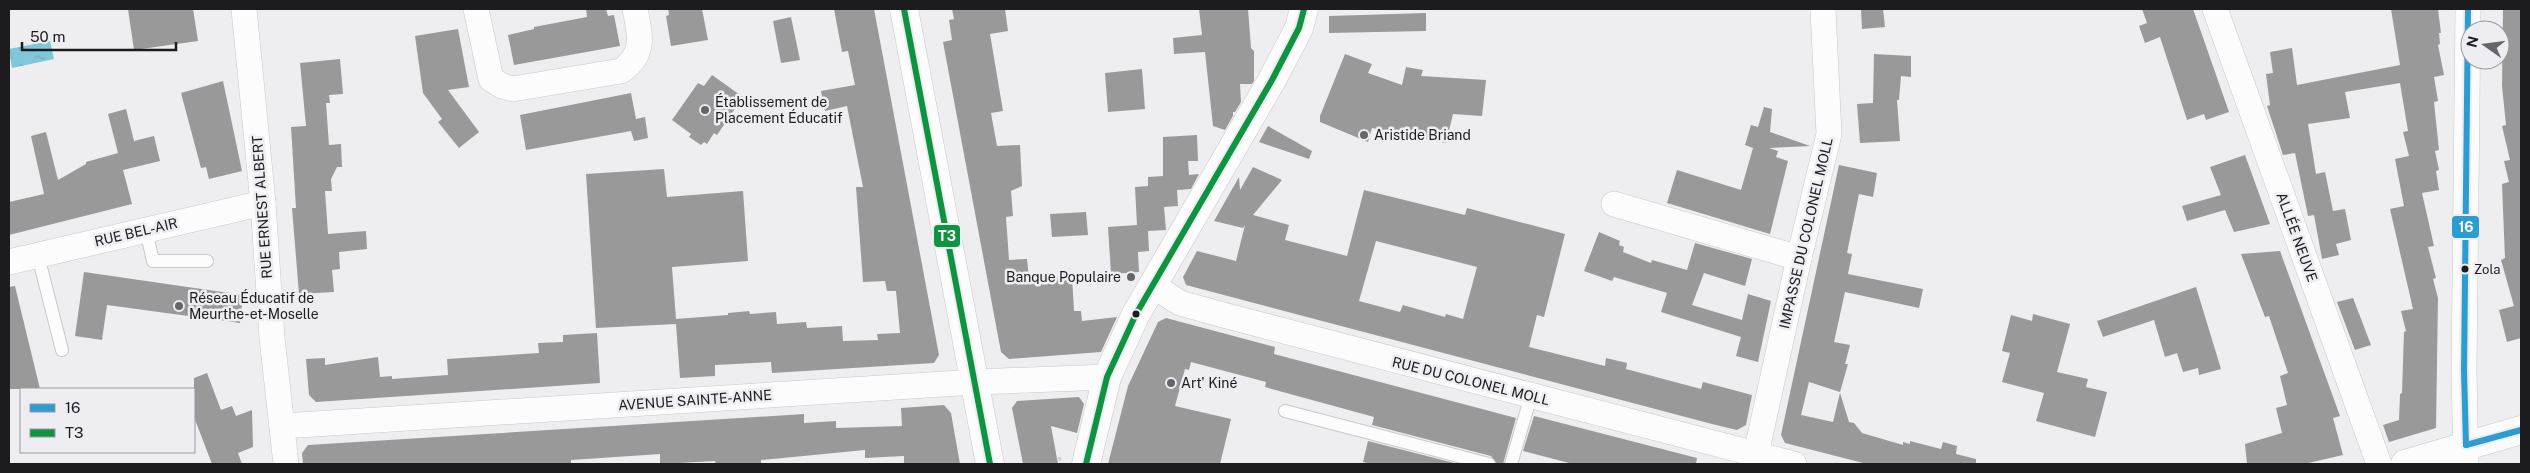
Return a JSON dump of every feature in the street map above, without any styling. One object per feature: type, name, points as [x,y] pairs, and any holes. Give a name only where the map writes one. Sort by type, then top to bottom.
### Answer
[{"type":"main road","points":[[904,9],[990,464]]},
{"type":"main road","points":[[1086,464],[1107,377],[1152,285],[1272,80],[1299,28],[1304,9]]},
{"type":"main road","points":[[2405,464],[2466,454],[2521,430]]},
{"type":"street","name":"RUE ERNEST ALBERT","points":[[244,9],[263,203],[270,320],[286,464]]},
{"type":"street","points":[[476,9],[491,78],[502,86],[513,89],[621,71],[633,63],[640,41],[635,9]]},
{"type":"street","name":"IMPASSE DU COLONEL MOLL","points":[[1756,454],[1799,258],[1829,134],[1823,9]]},
{"type":"street","name":"ALLÉE NEUVE","points":[[2215,9],[2379,464]]},
{"type":"street","points":[[2466,454],[2464,371],[2468,9]]},
{"type":"street","name":"RUE BEL-AIR","points":[[9,262],[263,203]]},
{"type":"street","points":[[1614,204],[1799,258]]},
{"type":"street","name":"RUE DU COLONEL MOLL","points":[[1152,285],[1180,303],[1794,464]]},
{"type":"street","name":"AVENUE SAINTE-ANNE","points":[[283,426],[975,382],[1107,377]]},
{"type":"lane","points":[[146,230],[153,261],[207,261]]},
{"type":"lane","points":[[38,256],[62,350]]},
{"type":"lane","points":[[1511,464],[1531,396]]},
{"type":"lane","points":[[1285,410],[1488,464]]},
{"type":"path","points":[[1059,457],[1062,464]]},
{"type":"water","points":[[50,41],[54,59],[12,68],[9,49]]},
{"type":"building","points":[[128,9],[193,9],[198,41],[134,50]]},
{"type":"building","points":[[586,9],[606,9],[608,16],[614,15],[620,46],[514,65],[508,35],[534,29],[534,27],[587,17]]},
{"type":"building","points":[[668,9],[702,9],[708,40],[671,46],[666,16],[669,15]]},
{"type":"building","points":[[834,9],[874,9],[939,355],[934,363],[772,373],[771,362],[715,365],[715,376],[680,378],[676,324],[596,328],[586,174],[664,169],[667,197],[743,191],[748,261],[672,267],[676,319],[728,315],[728,313],[749,311],[750,314],[776,312],[777,324],[806,322],[807,328],[842,326],[843,341],[878,340],[877,334],[900,333],[896,291],[887,291],[885,281],[863,282],[856,187],[863,187],[847,106],[825,111],[821,91],[855,85],[848,51],[842,52]]},
{"type":"building","points":[[952,9],[1005,9],[1008,31],[990,34],[1003,111],[991,113],[997,146],[1020,145],[1022,186],[1011,191],[1013,216],[1006,217],[1009,260],[1027,259],[1029,279],[1072,277],[1074,311],[1081,311],[1082,321],[1117,317],[1101,352],[1009,359],[1001,352],[943,42],[952,40],[949,20],[954,19]]},
{"type":"building","points":[[1199,9],[1248,9],[1251,48],[1254,51],[1254,81],[1252,84],[1240,84],[1241,102],[1235,112],[1233,112],[1233,116],[1225,130],[1213,126],[1205,52],[1174,54],[1173,38],[1202,35]]},
{"type":"building","points":[[1861,9],[1883,9],[1885,27],[1862,29]]},
{"type":"building","points":[[2142,9],[2193,9],[2229,112],[2206,120],[2204,114],[2187,120],[2160,37],[2145,43],[2139,26],[2147,23]]},
{"type":"building","points":[[2391,9],[2438,9],[2441,33],[2439,33],[2440,44],[2438,45],[2444,75],[2434,77],[2438,101],[2434,102],[2439,150],[2435,151],[2439,170],[2436,171],[2439,190],[2422,193],[2434,246],[2428,247],[2436,278],[2433,279],[2438,298],[2436,428],[2389,442],[2383,425],[2399,420],[2400,394],[2402,393],[2404,332],[2406,331],[2401,311],[2413,309],[2390,209],[2404,206],[2395,159],[2409,156],[2403,132],[2408,131],[2400,83],[2345,92],[2350,118],[2308,124],[2316,174],[2325,172],[2333,211],[2345,209],[2351,240],[2336,244],[2339,255],[2322,259],[2314,215],[2308,216],[2295,153],[2283,155],[2267,106],[2270,105],[2266,74],[2273,73],[2270,52],[2292,48],[2297,85],[2400,65]]},
{"type":"building","points":[[2503,9],[2521,9],[2521,338],[2507,342],[2499,310],[2514,306],[2501,260],[2505,258],[2502,184],[2509,182],[2504,161],[2510,160],[2502,126],[2506,125],[2502,86],[2502,70],[2510,70],[2510,20],[2503,20]]},
{"type":"building","points":[[1426,13],[1426,31],[1329,33],[1329,16]]},
{"type":"building","points":[[791,17],[800,60],[781,63],[773,21]]},
{"type":"building","points":[[458,29],[469,87],[448,90],[479,132],[459,148],[438,122],[442,119],[423,93],[415,36]]},
{"type":"building","points":[[1345,54],[1372,64],[1368,73],[1402,85],[1406,67],[1423,70],[1421,76],[1486,80],[1482,116],[1453,114],[1446,143],[1372,128],[1368,142],[1320,122],[1320,116]]},
{"type":"building","points":[[1874,54],[1911,56],[1911,77],[1901,76],[1899,100],[1897,100],[1900,141],[1860,143],[1857,104],[1873,103]]},
{"type":"building","points":[[340,59],[343,94],[329,95],[330,103],[326,103],[329,145],[341,144],[342,167],[337,167],[331,179],[332,191],[325,191],[328,234],[366,231],[367,249],[339,252],[340,269],[332,270],[334,292],[299,294],[292,208],[296,208],[291,127],[306,126],[300,63]]},
{"type":"building","points":[[1142,69],[1145,109],[1108,112],[1105,73]]},
{"type":"building","name":"Établissement de Placement Éducatif","points":[[712,75],[743,97],[717,135],[714,133],[707,144],[704,142],[701,145],[689,137],[691,134],[672,120],[698,83],[704,86]]},
{"type":"building","points":[[223,81],[242,171],[209,179],[206,167],[201,168],[181,93]]},
{"type":"building","points":[[631,93],[636,119],[645,117],[648,138],[634,141],[631,131],[526,150],[520,115]]},
{"type":"building","points":[[1764,107],[1772,109],[1770,132],[1810,146],[1769,148],[1778,151],[1776,157],[1788,161],[1770,234],[1667,203],[1677,170],[1741,190],[1753,148],[1745,145],[1751,125],[1758,127]]},
{"type":"building","points":[[126,109],[134,141],[154,136],[160,161],[123,170],[132,204],[9,235],[9,202],[44,194],[31,136],[46,132],[58,180],[86,164],[86,162],[118,153],[108,114]]},
{"type":"building","points":[[1268,126],[1312,151],[1309,159],[1259,142]]},
{"type":"building","points":[[1197,135],[1198,161],[1188,161],[1189,175],[1199,174],[1191,189],[1177,190],[1178,206],[1164,207],[1166,230],[1148,231],[1149,251],[1138,252],[1139,272],[1111,274],[1108,227],[1137,225],[1135,187],[1148,186],[1148,177],[1163,176],[1163,137]]},
{"type":"building","points":[[2245,155],[2270,224],[2234,232],[2225,210],[2187,221],[2182,206],[2221,195],[2210,167]]},
{"type":"building","points":[[1839,165],[1877,173],[1873,197],[1859,194],[1847,253],[1852,254],[1848,274],[1923,289],[1919,308],[1845,292],[1834,342],[1850,345],[1845,364],[1848,364],[1840,392],[1809,382],[1801,415],[1833,422],[1840,393],[1849,422],[1854,423],[1862,433],[1903,445],[1903,442],[1910,444],[1910,441],[1941,449],[1943,442],[1957,446],[1956,454],[1976,459],[1976,464],[1867,464],[1785,443],[1781,435]]},
{"type":"building","points":[[1253,167],[1282,180],[1253,215],[1289,225],[1285,240],[1347,256],[1364,190],[1465,215],[1467,208],[1565,234],[1544,317],[1537,315],[1529,347],[1605,366],[1606,358],[1627,363],[1626,369],[1701,389],[1703,382],[1752,395],[1746,425],[1737,430],[1712,424],[1186,285],[1183,277],[1197,251],[1236,261],[1245,225],[1243,228],[1214,221],[1239,177],[1240,190]],"holes":[[[1376,241],[1477,267],[1463,319],[1446,314],[1445,317],[1403,305],[1400,312],[1359,301]]]},
{"type":"building","points":[[1086,212],[1088,235],[1052,237],[1050,214]]},
{"type":"building","points":[[1599,232],[1620,241],[1619,245],[1624,247],[1623,252],[1651,263],[1652,260],[1687,270],[1695,243],[1752,259],[1745,286],[1704,273],[1692,305],[1742,320],[1748,294],[1771,301],[1758,362],[1736,356],[1741,337],[1661,312],[1667,293],[1614,277],[1612,281],[1584,271]]},
{"type":"building","points":[[2280,251],[2340,416],[2333,418],[2343,455],[2304,464],[2247,464],[2245,444],[2282,433],[2276,408],[2287,405],[2280,376],[2288,373],[2269,316],[2265,317],[2241,254]]},
{"type":"building","name":"Réseau Éducatif de Meurthe-et-Moselle","points":[[84,272],[243,295],[240,323],[107,305],[102,340],[75,336]]},
{"type":"building","points":[[15,286],[40,388],[9,389],[9,287]]},
{"type":"building","points":[[2196,287],[2221,369],[2199,375],[2198,368],[2183,372],[2177,353],[2165,357],[2154,320],[2103,337],[2097,321]]},
{"type":"building","points":[[2353,298],[2371,345],[2355,350],[2337,302]]},
{"type":"building","points":[[2033,314],[2070,324],[2057,372],[2088,379],[2086,387],[2107,392],[2095,437],[2036,421],[2044,393],[2002,382],[2010,353],[2002,351],[2011,315],[2032,321]]},
{"type":"building","points":[[1166,318],[1275,347],[1274,354],[1516,418],[1503,464],[1497,464],[1491,456],[1372,425],[1374,417],[1265,387],[1266,382],[1191,362],[1189,370],[1185,369],[1175,406],[1231,419],[1220,464],[1108,464],[1128,386],[1158,322]]},
{"type":"building","points":[[597,333],[600,383],[316,402],[309,395],[306,359],[325,358],[325,365],[378,357],[380,377],[392,376],[392,379],[448,375],[447,359],[539,353],[538,343],[563,342],[563,335]]},
{"type":"building","points":[[207,373],[221,410],[232,406],[236,416],[252,410],[253,447],[238,453],[242,464],[212,464],[195,420],[194,378]]},
{"type":"building","points":[[1079,397],[1084,404],[1077,433],[1051,426],[1058,464],[1023,464],[1012,408],[1017,401]]},
{"type":"building","points":[[944,405],[951,413],[960,464],[904,464],[904,456],[865,458],[865,450],[761,460],[761,464],[716,464],[715,461],[660,464],[660,454],[571,460],[571,464],[303,464],[302,453],[308,445],[804,414],[804,423],[836,421],[836,428],[902,426],[901,408]]},
{"type":"building","points":[[1534,416],[1697,458],[1696,464],[1573,464],[1523,451]]},
{"type":"building","points":[[1368,441],[1458,464],[1372,464],[1363,462]]},
{"type":"transit line","name":"T3","points":[[904,9],[990,464]]},
{"type":"transit line","name":"T3","points":[[1086,464],[1107,377],[1136,314],[1272,80],[1299,28],[1304,9]]},
{"type":"transit line","name":"16","points":[[2466,445],[2464,371],[2468,9]]},
{"type":"transit line","name":"16","points":[[2466,445],[2521,430]]},
{"type":"place","name":"Établissement de Placement Éducatif","points":[[705,110]]},
{"type":"place","name":"Aristide Briand","points":[[1364,135]]},
{"type":"place","name":"Zola","points":[[2465,269]]},
{"type":"place","name":"Banque Populaire","points":[[1131,277]]},
{"type":"place","name":"Réseau Éducatif de Meurthe-et-Moselle","points":[[179,306]]},
{"type":"place","name":"Art' Kiné","points":[[1171,383]]}]
